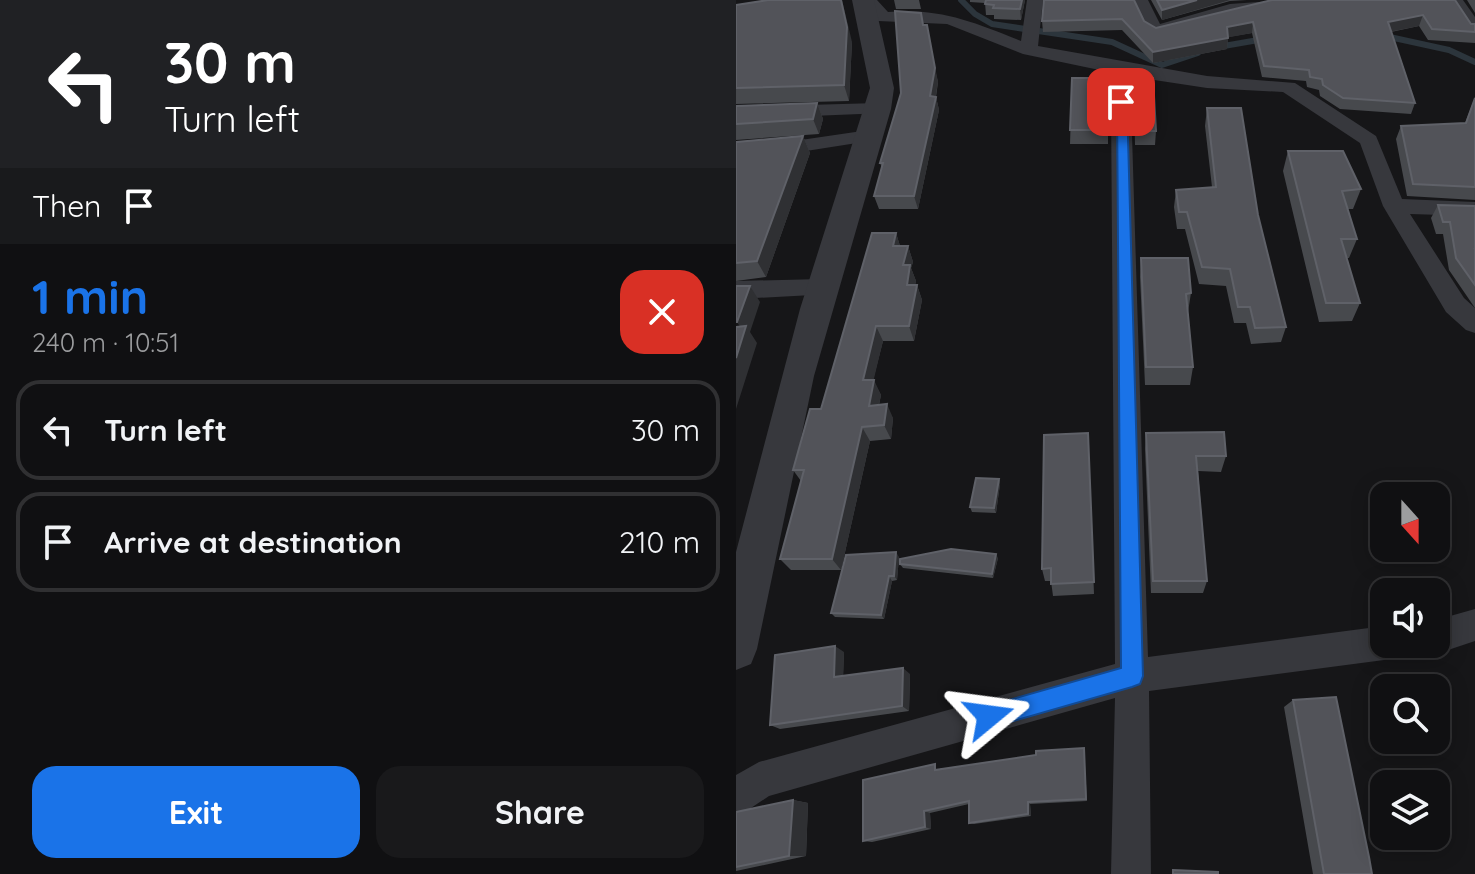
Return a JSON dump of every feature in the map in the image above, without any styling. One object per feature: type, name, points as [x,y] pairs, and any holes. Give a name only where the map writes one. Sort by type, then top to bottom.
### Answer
[{"type":"street","points":[[865,0],[884,17],[918,15],[950,19],[1207,82],[1288,87],[1369,140],[1394,206],[1455,305],[1475,323]]},
{"type":"street","points":[[736,649],[757,536],[822,288],[882,88],[865,0]]},
{"type":"street","points":[[1030,39],[1035,0]]},
{"type":"street","points":[[1140,0],[1155,31],[1227,4],[1279,0]]},
{"type":"street","points":[[1454,0],[1474,26]]},
{"type":"street","points":[[1121,102],[1132,676],[1131,874]]},
{"type":"street","points":[[736,113],[873,122]]},
{"type":"street","points":[[736,150],[787,148],[873,122]]},
{"type":"street","points":[[1394,206],[1475,209]]},
{"type":"street","points":[[736,290],[822,288]]},
{"type":"street","points":[[1450,633],[1475,625]]},
{"type":"street","points":[[736,799],[759,780],[1132,676],[1370,645]]},
{"type":"building","points":[[768,0],[841,0],[847,27],[844,85],[736,88],[736,5]]},
{"type":"building","points":[[986,0],[1022,0],[1020,9],[993,8],[994,5],[985,4]]},
{"type":"building","points":[[1044,0],[1134,0],[1144,21],[1156,28],[1272,0],[1455,0],[1471,24],[1475,24],[1475,32],[1432,29],[1423,15],[1388,22],[1415,103],[1343,98],[1323,85],[1322,79],[1310,77],[1309,70],[1264,66],[1253,22],[1227,27],[1228,38],[1153,52],[1122,19],[1042,21]]},
{"type":"building","points":[[1157,0],[1197,0],[1162,10]]},
{"type":"building","points":[[895,11],[921,13],[923,25],[927,25],[935,68],[930,96],[936,97],[914,196],[874,196],[883,163],[880,163],[901,93]]},
{"type":"building","points":[[1072,78],[1153,78],[1156,131],[1136,131],[1135,88],[1123,80],[1108,88],[1108,130],[1070,130]]},
{"type":"building","points":[[1475,98],[1475,187],[1413,184],[1401,126],[1466,123]]},
{"type":"building","points":[[817,103],[813,119],[736,124],[736,106]]},
{"type":"building","points":[[1207,108],[1241,108],[1258,215],[1286,327],[1255,328],[1250,307],[1238,307],[1230,269],[1202,267],[1187,212],[1179,212],[1176,190],[1216,187]]},
{"type":"building","points":[[803,136],[757,261],[736,263],[736,142]]},
{"type":"building","points":[[1288,151],[1343,151],[1361,189],[1342,191],[1357,239],[1341,239],[1360,303],[1326,303]]},
{"type":"building","points":[[1438,205],[1475,206],[1475,285],[1456,258],[1450,222],[1443,222]]},
{"type":"building","points":[[872,233],[896,233],[893,246],[908,246],[903,265],[910,265],[907,285],[917,285],[909,326],[876,326],[863,380],[874,380],[869,406],[887,404],[884,425],[862,427],[832,559],[780,559],[804,470],[793,470],[810,409],[821,409]]},
{"type":"building","points":[[1141,258],[1188,258],[1191,293],[1186,294],[1193,367],[1146,367]]},
{"type":"building","points":[[736,286],[750,286],[737,322],[736,322]]},
{"type":"building","points":[[746,326],[736,358],[736,327]]},
{"type":"building","points":[[1224,432],[1226,456],[1196,456],[1207,581],[1153,581],[1146,433]]},
{"type":"building","points":[[1088,433],[1094,582],[1051,584],[1051,568],[1042,569],[1044,435]]},
{"type":"building","points":[[976,478],[999,479],[994,508],[970,507]]},
{"type":"building","points":[[951,549],[996,554],[992,574],[900,564],[900,559]]},
{"type":"building","points":[[896,552],[894,576],[889,576],[881,615],[831,613],[846,555]]},
{"type":"building","points":[[835,646],[834,677],[903,668],[902,706],[770,725],[775,655]]},
{"type":"building","points":[[1336,697],[1372,874],[1324,874],[1293,700]]},
{"type":"building","points":[[1084,748],[1086,799],[1028,802],[1028,814],[969,823],[969,801],[924,811],[925,827],[863,841],[863,780],[935,764],[935,770],[1036,755],[1036,751]]},
{"type":"building","points":[[793,800],[789,856],[736,867],[736,812]]},
{"type":"building","points":[[1173,870],[1218,872],[1218,874],[1173,874]]},
{"type":"waterway","points":[[961,0],[975,14],[992,24],[1112,42],[1162,65],[1198,53]]},
{"type":"waterway","points":[[1385,36],[1449,50],[1475,62]]},
{"type":"waterway","points":[[1218,47],[1264,39]]},
{"type":"route","points":[[989,716],[1132,676],[1121,102]]}]
